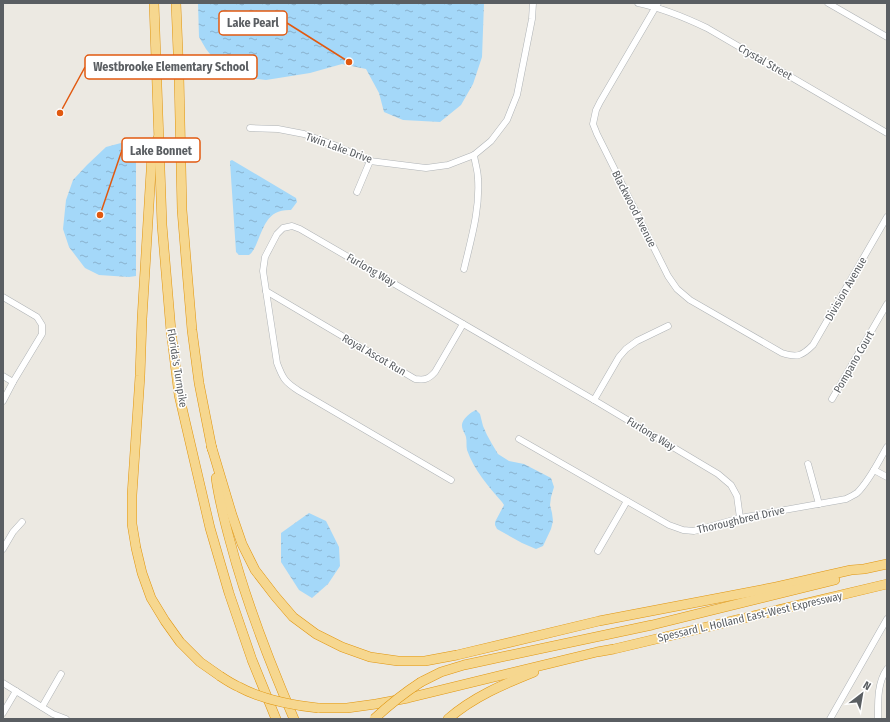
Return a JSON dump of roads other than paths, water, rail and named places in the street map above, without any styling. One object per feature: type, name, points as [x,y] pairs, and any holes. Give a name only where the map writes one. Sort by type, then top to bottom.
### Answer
[{"type":"highway","name":"Florida's Turnpike","points":[[154,3],[162,225],[170,331],[179,394],[210,528],[227,586],[252,660],[276,719]]},
{"type":"highway","name":"Florida's Turnpike","points":[[176,3],[182,210],[192,330],[199,383],[211,445],[219,499],[236,564],[253,616],[294,719]]},
{"type":"highway","points":[[159,137],[152,155],[132,495],[132,524],[142,573],[152,598],[165,621],[180,642],[200,662],[240,688],[263,697],[292,705],[318,708],[347,708],[408,698],[614,649]]},
{"type":"highway","points":[[211,445],[242,544],[255,570],[293,617],[316,634],[342,648],[370,657],[398,661],[425,661],[457,655],[606,620],[887,564]]},
{"type":"highway","points":[[374,719],[386,707],[403,694],[421,682],[441,672],[464,665],[659,623],[854,575],[864,569]]},
{"type":"highway","name":"Spessard L. Holland East-West Expressway","points":[[614,649],[887,584]]},
{"type":"highway","points":[[448,719],[475,699],[500,686],[545,668],[601,656],[614,649]]},
{"type":"street","name":"Twin Lake Drive","points":[[250,128],[278,129],[304,134],[370,161],[426,168],[448,165],[474,155],[491,141],[507,120],[518,95],[532,19],[533,3]]},
{"type":"street","name":"Crystal Street","points":[[638,3],[657,5],[707,28],[887,133]]},
{"type":"street","points":[[828,3],[887,37]]},
{"type":"street","name":"Blackwood Avenue","points":[[657,5],[596,110],[593,124],[597,134],[668,276],[677,289],[690,300],[782,353],[791,356],[800,356]]},
{"type":"street","points":[[464,268],[476,222],[478,178],[474,155]]},
{"type":"street","points":[[358,192],[370,161]]},
{"type":"street","name":"Division Avenue","points":[[800,356],[813,345],[886,221]]},
{"type":"street","name":"Furlong Way","points":[[451,480],[299,391],[288,384],[281,375],[277,363],[263,271],[266,257],[277,234],[283,228],[292,226],[300,229],[718,474],[731,485],[737,496],[740,518]]},
{"type":"street","name":"Royal Ascot Run","points":[[266,291],[415,379],[423,380],[430,378],[463,324]]},
{"type":"street","points":[[3,297],[37,316],[42,325],[42,334],[3,401]]},
{"type":"street","name":"Pompano Court","points":[[832,399],[887,304]]},
{"type":"street","points":[[594,400],[619,357],[626,349],[637,341],[668,326]]},
{"type":"street","points":[[3,376],[13,382]]},
{"type":"street","name":"Thoroughbred Drive","points":[[519,439],[669,525],[683,530],[694,531],[740,518],[846,499],[856,494],[864,484],[887,447]]},
{"type":"street","points":[[808,464],[820,504]]},
{"type":"street","points":[[874,470],[887,477]]},
{"type":"street","points":[[598,551],[627,501]]},
{"type":"street","points":[[3,549],[13,532],[22,522]]},
{"type":"street","points":[[830,719],[887,619]]},
{"type":"street","points":[[878,719],[878,693],[883,675],[887,669]]},
{"type":"street","points":[[42,707],[61,674]]},
{"type":"street","points":[[3,683],[53,714],[66,719]]},
{"type":"street","points":[[3,713],[16,691]]},
{"type":"water","points":[[198,3],[484,3],[482,57],[473,84],[461,105],[440,122],[403,120],[384,112],[379,93],[366,69],[342,64],[310,73],[266,80],[240,77],[228,72],[214,59],[199,37]]},
{"type":"water","points":[[136,139],[136,276],[99,275],[85,268],[69,247],[63,229],[66,200],[73,180],[106,147]]},
{"type":"water","points":[[232,160],[296,198],[297,202],[291,210],[283,210],[271,216],[249,255],[239,255],[236,252],[230,162]]},
{"type":"water","points":[[476,410],[480,414],[487,435],[498,454],[509,461],[524,464],[551,478],[554,487],[550,505],[553,521],[543,546],[536,549],[522,543],[497,529],[495,525],[495,522],[504,505],[482,478],[473,464],[467,450],[466,437],[462,427],[462,424],[469,414]]},
{"type":"water","points":[[309,513],[326,521],[339,547],[340,566],[328,584],[312,598],[299,590],[281,562],[281,533]]},
{"type":"place","name":"Lake Pearl","points":[[349,62]]},
{"type":"place","name":"Westbrooke Elementary School","points":[[60,113]]},
{"type":"place","name":"Lake Bonnet","points":[[100,215]]}]
